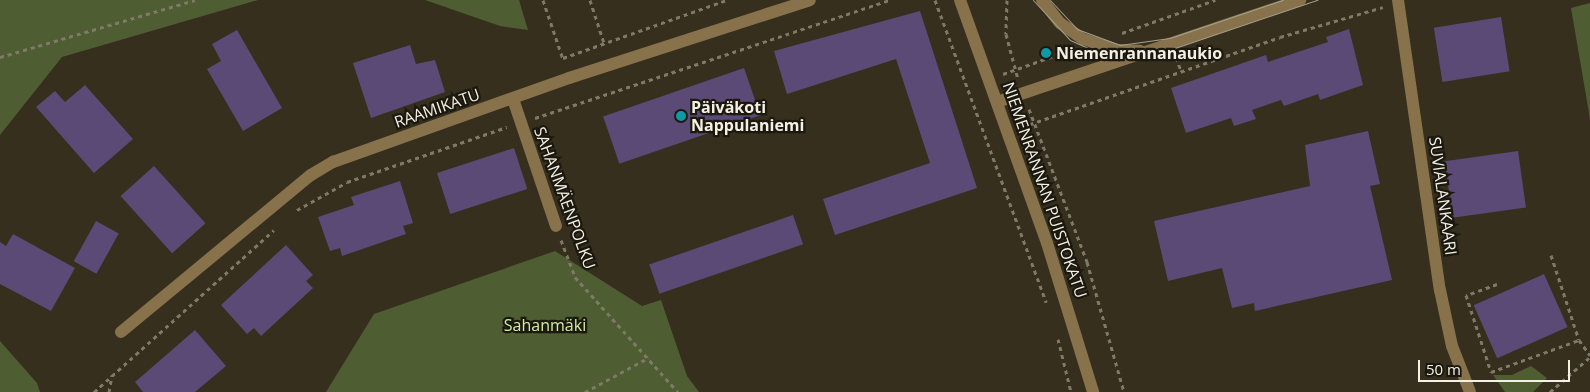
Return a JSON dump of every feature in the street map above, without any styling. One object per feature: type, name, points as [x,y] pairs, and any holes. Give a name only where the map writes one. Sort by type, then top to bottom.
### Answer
[{"type":"street","name":"RAAMIKATU","points":[[121,332],[311,175],[332,162],[513,99],[810,0]]},
{"type":"street","name":"NIEMENRANNAN PUISTOKATU","points":[[960,0],[1008,132],[1093,392]]},
{"type":"street","points":[[1042,0],[1060,23],[1083,39],[1116,50],[1150,51]]},
{"type":"street","points":[[997,102],[1300,0]]},
{"type":"street","name":"SUVIALANKAARI","points":[[1399,1],[1440,290],[1452,346],[1470,392]]},
{"type":"street","name":"SAHANMÄENPOLKU","points":[[513,99],[556,226]]},
{"type":"path","points":[[0,57],[195,0]]},
{"type":"path","points":[[543,0],[563,58],[728,0]]},
{"type":"path","points":[[590,0],[604,43]]},
{"type":"path","points":[[293,212],[348,182],[520,122],[890,0]]},
{"type":"path","points":[[935,0],[1049,311]]},
{"type":"path","points":[[1007,0],[1006,34],[1023,93],[1087,262],[1124,392]]},
{"type":"path","points":[[985,139],[1035,124],[1271,40],[1399,1]]},
{"type":"path","points":[[94,392],[279,224]]},
{"type":"path","name":"SAHANMÄENPOLKU","points":[[556,226],[575,277],[678,392]]},
{"type":"path","points":[[1550,392],[1590,356],[1580,340],[1551,255]]},
{"type":"path","points":[[1497,284],[1466,295],[1491,372],[1580,340]]},
{"type":"path","points":[[1057,335],[1071,392]]},
{"type":"path","points":[[585,392],[648,358]]},
{"type":"path","points":[[109,392],[112,374]]},
{"type":"green space","points":[[0,0],[258,0],[62,57],[0,135]]},
{"type":"green space","points":[[425,0],[519,0],[528,30],[500,26]]},
{"type":"green space","points":[[1590,3],[1590,119],[1571,8]]},
{"type":"green space","name":"Sahanmäki","points":[[555,251],[642,306],[661,300],[687,376],[699,392],[326,392],[374,314]]},
{"type":"green space","points":[[0,341],[37,383],[40,392],[0,392]]},
{"type":"green space","points":[[1531,366],[1547,378],[1533,392],[1505,392],[1493,375],[1512,375]]},
{"type":"building","points":[[920,11],[977,188],[835,235],[823,199],[930,163],[896,59],[787,94],[774,51]]},
{"type":"building","points":[[1501,17],[1510,71],[1442,82],[1434,28]]},
{"type":"building","points":[[1349,29],[1363,85],[1320,100],[1318,94],[1284,106],[1281,100],[1252,110],[1256,119],[1234,126],[1231,118],[1186,133],[1171,88],[1266,55],[1268,62],[1328,42],[1326,37]]},
{"type":"building","points":[[237,30],[282,108],[243,131],[207,69],[221,61],[212,44]]},
{"type":"building","points":[[410,45],[416,64],[435,60],[445,92],[371,118],[353,63]]},
{"type":"building","name":"Päiväkoti Nappulaniemi","points":[[744,68],[760,115],[619,164],[603,117]]},
{"type":"building","points":[[85,85],[133,139],[94,173],[36,107],[55,91],[65,102]]},
{"type":"building","points":[[1368,131],[1380,184],[1370,186],[1392,280],[1255,311],[1254,303],[1232,308],[1222,268],[1168,281],[1154,221],[1310,186],[1305,145]]},
{"type":"building","points":[[514,148],[527,189],[450,214],[437,173]]},
{"type":"building","points":[[1518,151],[1526,207],[1453,218],[1445,161]]},
{"type":"building","points":[[154,166],[206,223],[172,253],[121,196]]},
{"type":"building","points":[[400,181],[413,223],[403,226],[406,234],[342,256],[340,248],[330,251],[318,217],[354,205],[351,197]]},
{"type":"building","points":[[793,215],[803,244],[659,294],[649,264]]},
{"type":"building","points":[[96,221],[119,234],[96,274],[74,261]]},
{"type":"building","points":[[13,234],[75,268],[51,311],[0,284],[0,242],[6,246]]},
{"type":"building","points":[[286,245],[313,275],[306,281],[313,288],[261,336],[254,328],[247,334],[221,305]]},
{"type":"building","points":[[1544,274],[1568,327],[1497,358],[1474,305]]},
{"type":"building","points":[[195,330],[226,366],[195,392],[143,392],[135,382]]},
{"type":"tram line","points":[[1033,0],[1070,40],[1099,53],[1132,57],[1163,52],[1317,0]]},
{"type":"tram line","points":[[1050,0],[1077,29],[1120,45],[1170,38],[1283,0]]},
{"type":"place","name":"Niemenrannanaukio","points":[[1046,53]]},
{"type":"place","name":"Päiväkoti Nappulaniemi","points":[[681,116]]}]
